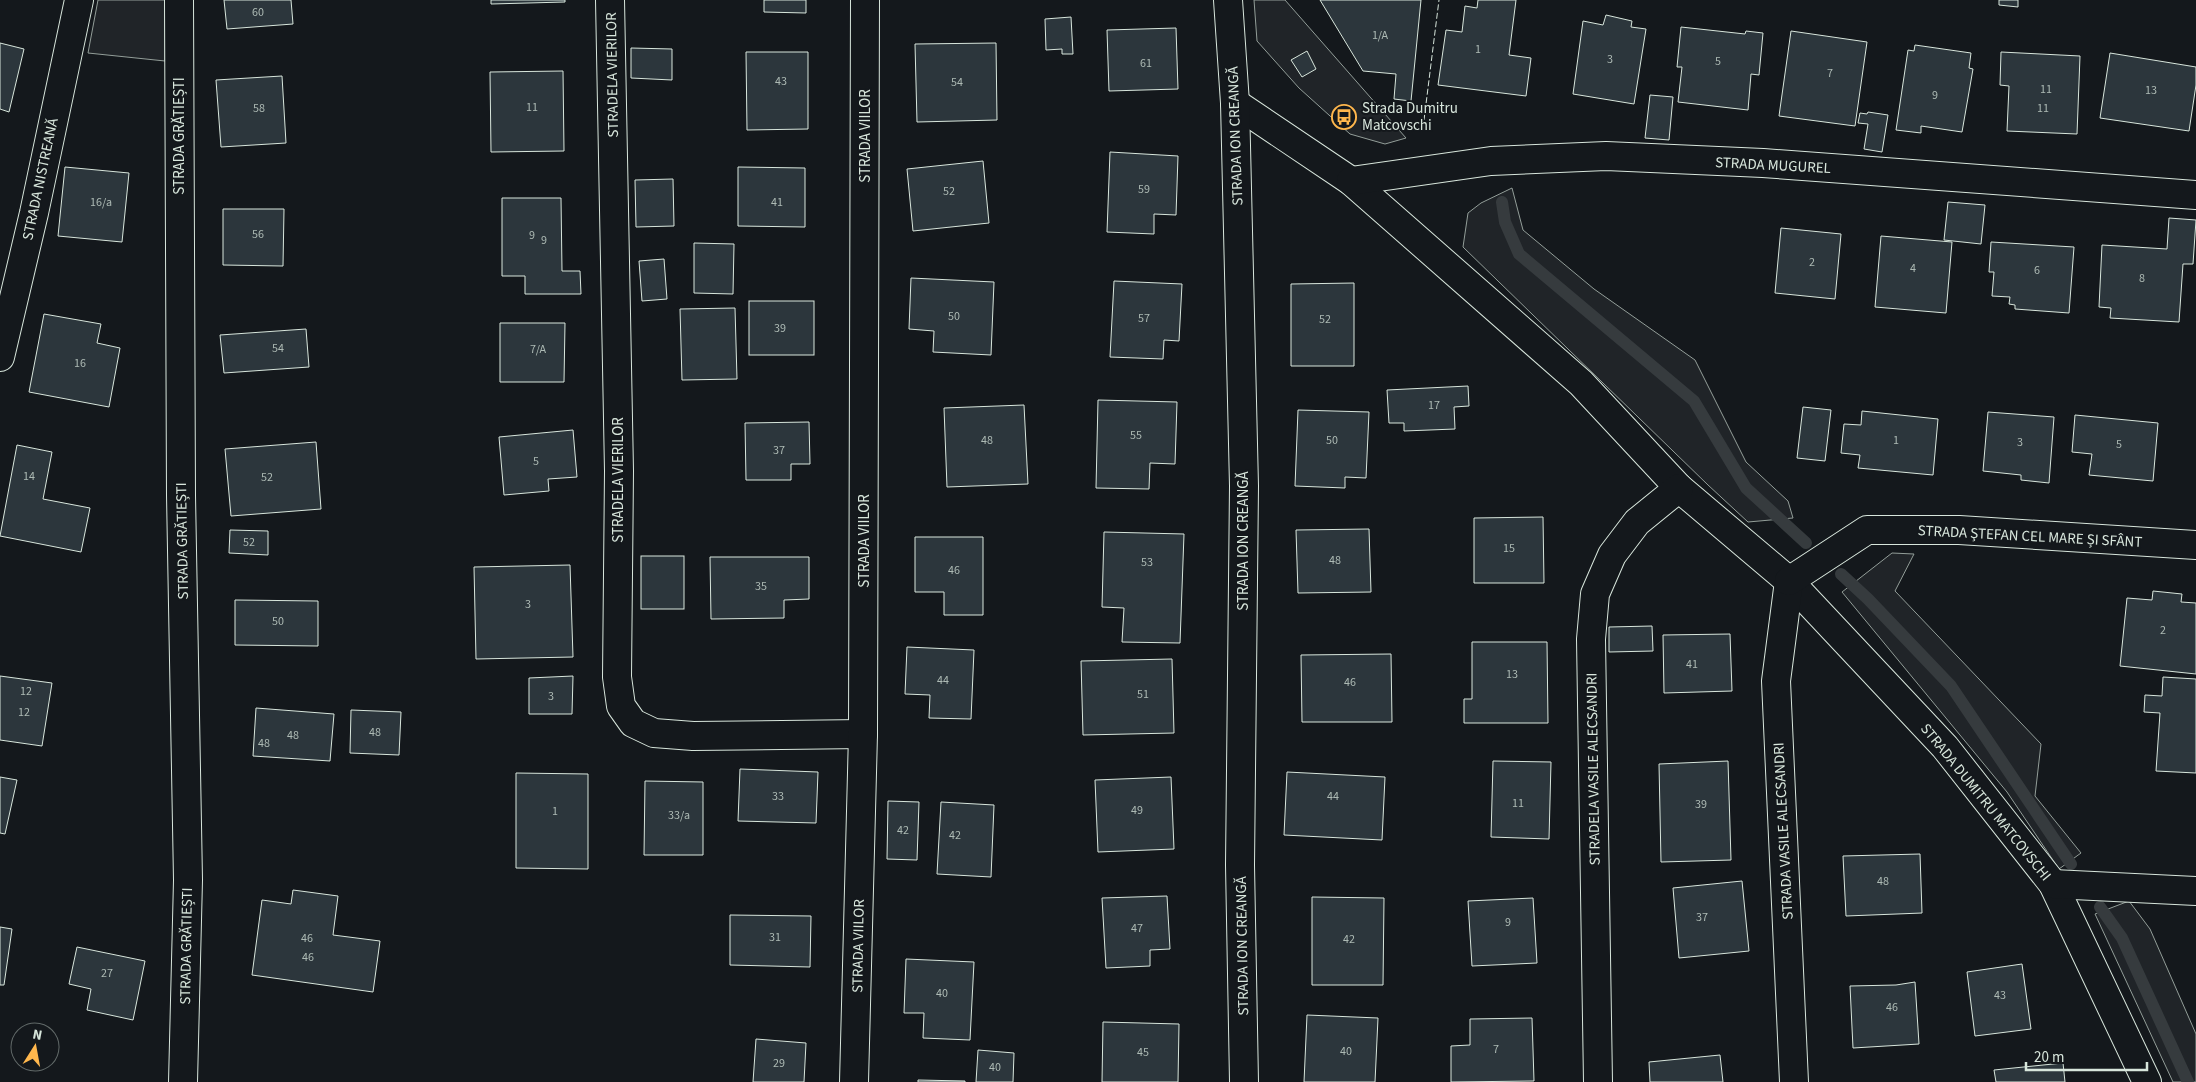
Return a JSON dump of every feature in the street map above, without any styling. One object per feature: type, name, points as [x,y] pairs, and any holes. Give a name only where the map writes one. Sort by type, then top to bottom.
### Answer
[{"type":"street","name":"STRADA NISTREANĂ","points":[[0,357],[34,213],[79,0]]},
{"type":"street","name":"STRADA GRĂTIEȘTI","points":[[179,0],[181,485],[188,880],[183,1082]]},
{"type":"street","name":"STRADELA VIERILOR","points":[[610,0],[619,471],[617,677],[621,706],[633,723],[654,733],[693,736],[863,734]]},
{"type":"street","name":"STRADA VIILOR","points":[[854,1082],[863,734],[865,0]]},
{"type":"street","name":"STRADA ION CREANGĂ","points":[[1228,0],[1236,103],[1244,486],[1240,865],[1244,1082]]},
{"type":"street","name":"STRADA DUMITRU MATCOVSCHI","points":[[1236,103],[1351,181],[1581,383],[1679,488],[1790,581],[1944,747],[2053,884],[2147,1082]]},
{"type":"street","name":"STRADA MUGUREL","points":[[1351,181],[1492,161],[1606,156],[1763,163],[2196,194]]},
{"type":"street","name":"STRADELA VASILE ALECSANDRI","points":[[1598,1082],[1591,639],[1595,594],[1612,555],[1637,522],[1679,488]]},
{"type":"street","name":"STRADA ŞTEFAN CEL MARE ȘI SFÂNT","points":[[1790,581],[1867,530],[1959,530],[2196,545]]},
{"type":"street","name":"STRADA VASILE ALECSANDRI","points":[[1790,581],[1776,681],[1794,1082]]},
{"type":"street","points":[[2053,884],[2196,891]]},
{"type":"shaded area","points":[[98,0],[165,0],[165,61],[88,53]]},
{"type":"shaded area","points":[[1254,0],[1285,0],[1406,138],[1385,144],[1350,134],[1299,88],[1257,41]]},
{"type":"shaded area","points":[[1512,188],[1523,230],[1594,289],[1695,360],[1746,462],[1788,501],[1793,518],[1748,522],[1463,247],[1468,213],[1481,203]]},
{"type":"shaded area","points":[[1892,553],[1914,554],[1895,591],[2041,744],[2035,796],[2081,853],[2059,869],[2007,792],[1842,592]]},
{"type":"shaded area","points":[[2129,901],[2150,929],[2196,1034],[2196,1082],[2173,1082],[2095,914]]},
{"type":"building","points":[[224,0],[291,0],[293,24],[227,29]]},
{"type":"building","points":[[491,0],[565,0],[565,2],[491,4]]},
{"type":"building","points":[[764,0],[806,0],[806,13],[764,12]]},
{"type":"building","points":[[1320,0],[1421,0],[1411,101],[1394,99],[1396,74],[1363,71]]},
{"type":"building","points":[[1478,0],[1516,0],[1509,55],[1531,58],[1526,96],[1438,85],[1446,30],[1462,32],[1465,6],[1477,8]]},
{"type":"building","points":[[1999,0],[2018,0],[2018,7],[1999,5]]},
{"type":"building","points":[[1606,15],[1632,21],[1631,27],[1646,29],[1634,104],[1573,94],[1583,21],[1603,25]]},
{"type":"building","points":[[1071,17],[1073,54],[1062,54],[1062,49],[1046,50],[1045,19]]},
{"type":"building","points":[[1681,27],[1745,34],[1746,31],[1763,33],[1759,75],[1751,74],[1748,110],[1678,102],[1682,67],[1677,67]]},
{"type":"building","points":[[1176,28],[1178,89],[1109,91],[1107,30]]},
{"type":"building","points":[[1791,31],[1867,42],[1855,126],[1779,116]]},
{"type":"building","points":[[0,43],[24,49],[9,112],[0,109]]},
{"type":"building","points":[[996,43],[997,120],[917,122],[915,44]]},
{"type":"building","points":[[1915,45],[1971,53],[1969,68],[1973,69],[1962,132],[1921,126],[1921,133],[1896,130],[1908,50],[1914,51]]},
{"type":"building","points":[[631,48],[672,49],[672,80],[631,78]]},
{"type":"building","points":[[1307,51],[1316,69],[1302,77],[1291,60]]},
{"type":"building","points":[[746,52],[808,52],[808,129],[747,130]]},
{"type":"building","points":[[2001,52],[2080,56],[2077,134],[2007,131],[2009,86],[2000,85]]},
{"type":"building","points":[[2110,53],[2196,67],[2196,85],[2189,131],[2100,118]]},
{"type":"building","points":[[563,71],[564,151],[491,152],[490,72]]},
{"type":"building","points":[[282,76],[286,143],[221,147],[216,80]]},
{"type":"building","points":[[1650,95],[1673,97],[1669,140],[1645,138]]},
{"type":"building","points":[[1868,112],[1888,115],[1882,152],[1864,149],[1868,124],[1858,123],[1860,113],[1867,114]]},
{"type":"building","points":[[1110,152],[1178,156],[1176,215],[1154,214],[1154,234],[1107,232]]},
{"type":"building","points":[[983,161],[989,223],[913,231],[907,169]]},
{"type":"building","points":[[65,167],[129,173],[122,242],[58,236]]},
{"type":"building","points":[[738,167],[805,168],[805,227],[738,226]]},
{"type":"building","points":[[673,179],[674,226],[636,227],[635,180]]},
{"type":"building","points":[[502,198],[561,198],[562,271],[580,271],[581,294],[525,294],[525,276],[502,276]]},
{"type":"building","points":[[1948,202],[1985,205],[1981,244],[1944,240]]},
{"type":"building","points":[[223,209],[284,209],[283,266],[223,265]]},
{"type":"building","points":[[2169,218],[2196,220],[2193,264],[2183,264],[2179,322],[2110,318],[2111,308],[2099,307],[2102,245],[2167,249]]},
{"type":"building","points":[[1781,228],[1841,234],[1835,299],[1775,293]]},
{"type":"building","points":[[1881,236],[1952,242],[1946,313],[1875,307]]},
{"type":"building","points":[[1991,242],[2074,247],[2069,313],[2015,309],[2015,305],[2009,304],[2010,297],[1992,296],[1994,272],[1989,272]]},
{"type":"building","points":[[694,243],[734,244],[733,294],[694,293]]},
{"type":"building","points":[[664,259],[667,299],[642,301],[639,261]]},
{"type":"building","points":[[911,278],[994,282],[991,355],[933,352],[934,331],[909,329]]},
{"type":"building","points":[[1114,281],[1182,284],[1179,341],[1164,340],[1163,359],[1110,357]]},
{"type":"building","points":[[1354,283],[1354,366],[1291,366],[1291,284]]},
{"type":"building","points":[[749,301],[814,301],[814,355],[749,355]]},
{"type":"building","points":[[735,308],[737,379],[682,380],[680,309]]},
{"type":"building","points":[[44,314],[101,324],[97,343],[120,348],[109,407],[29,392]]},
{"type":"building","points":[[500,323],[565,323],[564,382],[500,382]]},
{"type":"building","points":[[306,329],[309,367],[224,373],[220,335]]},
{"type":"building","points":[[1468,386],[1469,406],[1454,407],[1455,429],[1404,431],[1404,423],[1389,423],[1387,390]]},
{"type":"building","points":[[1098,400],[1177,402],[1175,464],[1150,463],[1149,489],[1096,488]]},
{"type":"building","points":[[1024,405],[1028,484],[947,487],[944,408]]},
{"type":"building","points":[[1803,407],[1831,410],[1825,461],[1797,458]]},
{"type":"building","points":[[1298,410],[1369,412],[1366,478],[1345,477],[1345,488],[1295,486]]},
{"type":"building","points":[[1862,411],[1938,419],[1933,475],[1858,468],[1860,455],[1841,453],[1844,424],[1861,425]]},
{"type":"building","points":[[1988,412],[2054,417],[2049,483],[2021,480],[2021,475],[1983,471]]},
{"type":"building","points":[[2075,415],[2158,423],[2153,481],[2089,475],[2092,454],[2072,452]]},
{"type":"building","points":[[809,422],[810,464],[791,464],[791,480],[746,480],[745,423]]},
{"type":"building","points":[[573,430],[577,477],[548,479],[549,491],[504,495],[499,437]]},
{"type":"building","points":[[316,442],[321,509],[231,516],[225,449]]},
{"type":"building","points":[[17,445],[52,452],[43,499],[90,508],[81,552],[0,536]]},
{"type":"building","points":[[1543,517],[1544,583],[1474,583],[1474,518]]},
{"type":"building","points":[[1369,529],[1371,592],[1298,593],[1296,530]]},
{"type":"building","points":[[230,530],[268,531],[268,555],[229,553]]},
{"type":"building","points":[[1104,532],[1184,534],[1180,643],[1122,642],[1124,608],[1102,607]]},
{"type":"building","points":[[915,537],[983,537],[983,615],[944,615],[944,592],[915,592]]},
{"type":"building","points":[[641,556],[684,556],[684,609],[641,609]]},
{"type":"building","points":[[710,557],[809,557],[809,599],[784,600],[784,618],[711,619]]},
{"type":"building","points":[[570,565],[573,657],[476,659],[474,567]]},
{"type":"building","points":[[2153,591],[2182,594],[2181,602],[2196,603],[2196,674],[2120,666],[2127,598],[2152,600]]},
{"type":"building","points":[[235,600],[318,601],[318,646],[235,645]]},
{"type":"building","points":[[1652,626],[1653,651],[1609,652],[1609,627]]},
{"type":"building","points":[[1730,634],[1732,691],[1664,693],[1663,635]]},
{"type":"building","points":[[1472,642],[1547,642],[1548,723],[1464,723],[1464,699],[1472,699]]},
{"type":"building","points":[[907,647],[974,650],[971,719],[929,718],[930,695],[905,694]]},
{"type":"building","points":[[1391,654],[1392,722],[1302,722],[1301,655]]},
{"type":"building","points":[[1172,659],[1174,733],[1083,735],[1081,661]]},
{"type":"building","points":[[0,676],[52,683],[42,746],[0,740]]},
{"type":"building","points":[[573,676],[572,714],[529,714],[529,678]]},
{"type":"building","points":[[2163,677],[2196,679],[2196,773],[2156,771],[2160,713],[2144,712],[2145,695],[2162,696]]},
{"type":"building","points":[[256,708],[334,714],[330,761],[253,756]]},
{"type":"building","points":[[351,710],[401,712],[399,755],[350,753]]},
{"type":"building","points":[[1493,761],[1551,762],[1549,839],[1491,837]]},
{"type":"building","points":[[1728,761],[1731,860],[1661,862],[1659,764]]},
{"type":"building","points":[[740,769],[818,772],[816,823],[738,821]]},
{"type":"building","points":[[1287,772],[1385,777],[1382,840],[1284,835]]},
{"type":"building","points":[[516,773],[588,774],[588,869],[516,868]]},
{"type":"building","points":[[0,777],[17,780],[5,834],[0,833]]},
{"type":"building","points":[[1171,777],[1174,849],[1098,852],[1095,780]]},
{"type":"building","points":[[645,781],[703,782],[703,855],[644,855]]},
{"type":"building","points":[[888,801],[919,802],[917,860],[887,859]]},
{"type":"building","points":[[941,802],[994,805],[991,877],[937,874]]},
{"type":"building","points":[[1920,854],[1922,913],[1846,916],[1843,856]]},
{"type":"building","points":[[1742,881],[1749,951],[1679,958],[1673,888]]},
{"type":"building","points":[[293,890],[338,896],[333,935],[380,941],[373,992],[252,975],[262,900],[291,904]]},
{"type":"building","points":[[1167,896],[1170,949],[1150,950],[1150,966],[1106,968],[1102,898]]},
{"type":"building","points":[[1312,897],[1384,898],[1383,985],[1312,985]]},
{"type":"building","points":[[1533,898],[1537,963],[1472,966],[1468,901]]},
{"type":"building","points":[[730,915],[811,916],[810,967],[730,965]]},
{"type":"building","points":[[0,927],[12,929],[4,985],[0,985]]},
{"type":"building","points":[[77,947],[145,961],[133,1020],[87,1010],[91,989],[69,984]]},
{"type":"building","points":[[906,959],[974,962],[970,1040],[923,1038],[924,1013],[904,1013]]},
{"type":"building","points":[[2022,964],[2031,1029],[1975,1036],[1967,972]]},
{"type":"building","points":[[1915,982],[1919,1044],[1853,1048],[1850,986],[1896,985]]},
{"type":"building","points":[[1307,1015],[1378,1018],[1375,1082],[1304,1082]]},
{"type":"building","points":[[1532,1018],[1534,1081],[1451,1082],[1451,1046],[1470,1045],[1470,1019]]},
{"type":"building","points":[[1103,1022],[1179,1024],[1178,1082],[1102,1082]]},
{"type":"building","points":[[756,1039],[806,1043],[804,1082],[753,1082]]},
{"type":"building","points":[[978,1050],[1014,1053],[1013,1082],[976,1082]]},
{"type":"building","points":[[1720,1055],[1723,1082],[1650,1082],[1649,1062]]},
{"type":"building","points":[[2063,1063],[2065,1082],[1996,1082],[1994,1070]]},
{"type":"building","points":[[918,1080],[965,1081],[965,1082],[918,1082]]},
{"type":"waterway","points":[[1502,202],[1505,222],[1519,254],[1694,401],[1746,488],[1806,543]]},
{"type":"waterway","points":[[1841,574],[1868,599],[1951,686],[2071,864]]},
{"type":"waterway","points":[[2100,907],[2122,938],[2188,1082]]},
{"type":"fence","points":[[1424,120],[1439,0]]},
{"type":"place","name":"Strada Dumitru Matcovschi","points":[[1344,117]]}]
